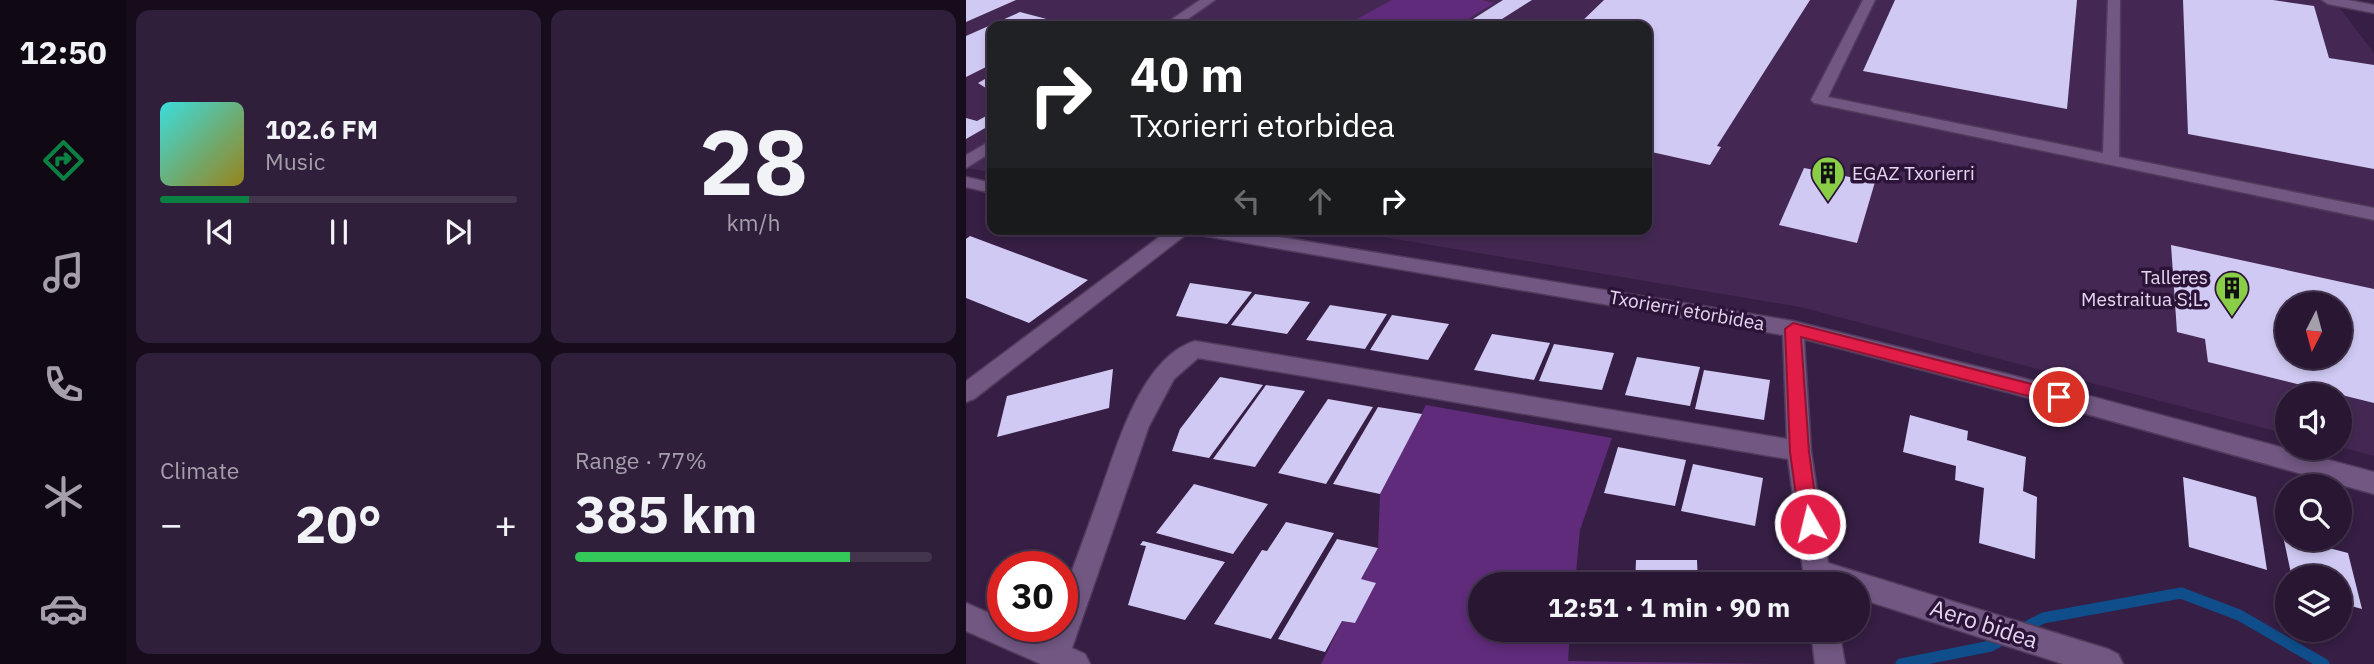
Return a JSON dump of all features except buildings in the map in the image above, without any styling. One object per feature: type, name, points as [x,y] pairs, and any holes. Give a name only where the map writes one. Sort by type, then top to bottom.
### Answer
[{"type":"street","points":[[1177,21],[1209,0]]},
{"type":"street","points":[[1870,0],[1819,100],[2374,214]]},
{"type":"street","points":[[2111,159],[2113,0]]},
{"type":"street","points":[[2328,0],[2374,9]]},
{"type":"street","points":[[966,163],[987,148]]},
{"type":"street","points":[[966,182],[987,187]]},
{"type":"street","points":[[971,383],[1174,235]]},
{"type":"street","name":"Txorierri etorbidea","points":[[1230,235],[1793,329],[2011,384],[2374,483]]},
{"type":"street","points":[[1793,329],[1800,452],[1816,572]]},
{"type":"street","points":[[966,617],[1065,660],[1137,426],[1152,393],[1175,360],[1195,349],[1800,452]]},
{"type":"street","name":"Aero bidea","points":[[1870,589],[2096,660]]},
{"type":"street","points":[[1827,642],[1830,664]]},
{"type":"shaded area","points":[[966,0],[2328,0],[2336,3],[2374,53],[2374,456],[2352,450],[2352,383],[2275,383],[2275,431],[1800,307],[1372,235],[1652,235],[1652,21],[987,21],[987,171],[966,168]]},
{"type":"shaded area","points":[[1392,0],[1482,0],[1494,3],[1465,21],[1353,21]]},
{"type":"shaded area","points":[[1426,405],[1612,438],[1580,530],[1576,572],[1468,572],[1468,642],[1569,642],[1568,661],[1778,664],[1321,664],[1342,621],[1355,623],[1375,583],[1361,579],[1378,548],[1380,494]]},
{"type":"waterway","points":[[1901,664],[1991,646],[2043,618],[2181,593],[2239,615],[2324,664]]},
{"type":"place","name":"EGAZ Txorierri","points":[[1828,203]]},
{"type":"place","name":"Talleres Mestraitua S.L.","points":[[2232,318]]},
{"type":"route","points":[[1810,524],[1800,452],[1793,329],[2059,397]]}]
